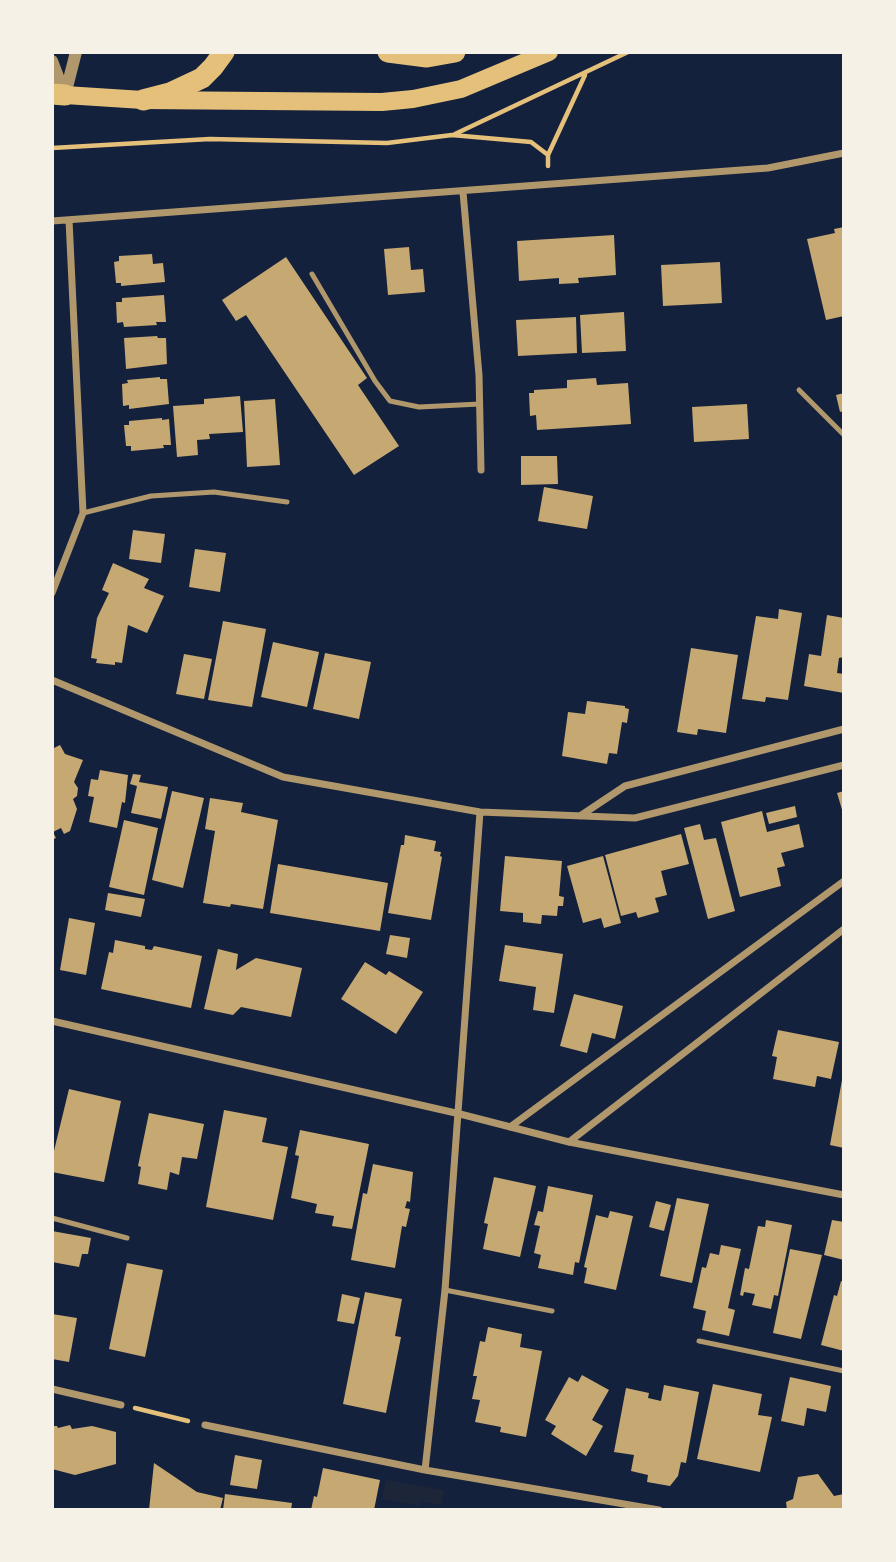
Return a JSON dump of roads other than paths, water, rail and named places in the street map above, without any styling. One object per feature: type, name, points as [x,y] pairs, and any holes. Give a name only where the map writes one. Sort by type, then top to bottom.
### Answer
[{"type":"highway","points":[[143,100],[170,93],[202,78],[224,52]]},
{"type":"highway","points":[[388,52],[427,57],[455,52]]},
{"type":"main road","points":[[59,94],[143,100],[357,103],[413,99],[476,84],[549,52]]},
{"type":"street","points":[[59,94],[76,52]]},
{"type":"street","points":[[52,61],[59,94]]},
{"type":"street","points":[[52,221],[768,168],[844,153]]},
{"type":"street","points":[[463,192],[480,404],[481,470]]},
{"type":"street","points":[[52,593],[83,513],[69,220]]},
{"type":"street","points":[[52,680],[283,777],[480,812],[635,818],[844,765]]},
{"type":"street","points":[[580,816],[625,786],[844,729]]},
{"type":"street","points":[[425,1470],[445,1290],[460,1114],[480,812]]},
{"type":"street","points":[[510,1127],[844,881]]},
{"type":"street","points":[[569,1142],[844,929]]},
{"type":"street","points":[[52,1021],[460,1114],[569,1142],[844,1195]]},
{"type":"street","points":[[52,1389],[121,1405]]},
{"type":"street","points":[[205,1425],[425,1470],[659,1510]]},
{"type":"lane","points":[[312,274],[375,381],[390,401],[419,407],[480,404]]},
{"type":"lane","points":[[799,390],[844,435]]},
{"type":"lane","points":[[83,513],[151,496],[214,492],[287,502]]},
{"type":"lane","points":[[52,1218],[127,1238]]},
{"type":"lane","points":[[445,1290],[552,1311]]},
{"type":"lane","points":[[699,1341],[844,1371]]}]
